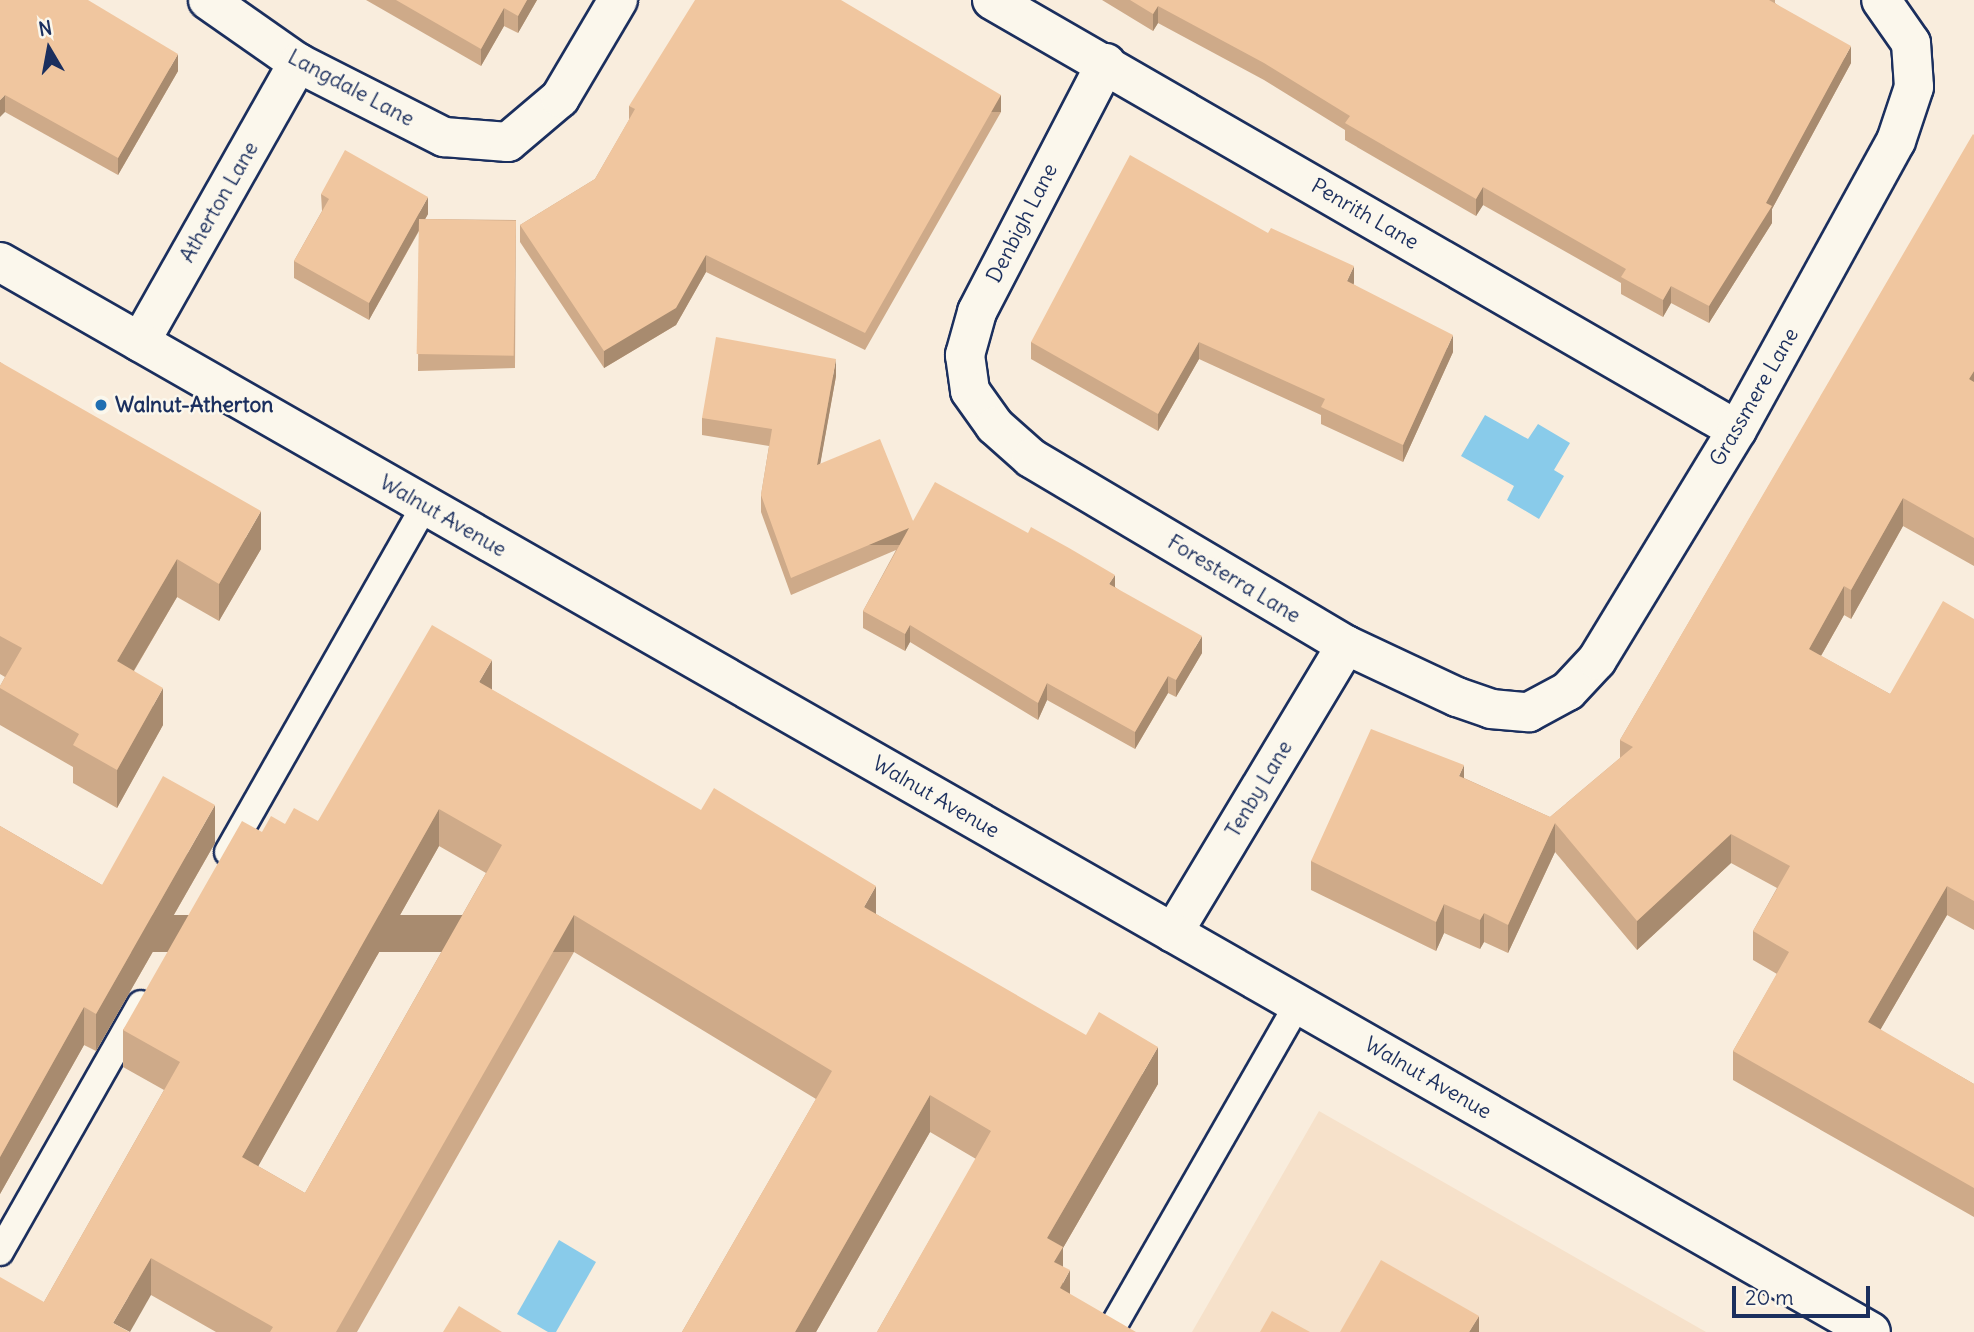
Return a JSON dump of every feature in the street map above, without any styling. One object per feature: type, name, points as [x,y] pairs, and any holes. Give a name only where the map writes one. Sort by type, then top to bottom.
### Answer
[{"type":"street","name":"Langdale Lane","points":[[208,0],[298,63],[444,137],[508,142],[560,98],[618,0]]},
{"type":"street","name":"Penrith Lane","points":[[992,0],[1106,63],[1737,430]]},
{"type":"street","name":"Grassmere Lane","points":[[1529,712],[1568,691],[1597,660],[1737,430],[1896,141],[1914,87],[1911,43],[1881,0]]},
{"type":"street","name":"Atherton Lane","points":[[139,342],[298,63]]},
{"type":"street","name":"Denbigh Lane","points":[[970,391],[965,355],[977,312],[1106,63]]},
{"type":"street","name":"Walnut Avenue","points":[[0,262],[1871,1332]]},
{"type":"street","name":"Foresterra Lane","points":[[970,391],[995,426],[1031,458],[1346,645],[1457,697],[1491,709],[1529,712]]},
{"type":"street","name":"Tenby Lane","points":[[1173,933],[1346,645]]},
{"type":"lane","points":[[214,875],[425,505]]},
{"type":"lane","points":[[0,1252],[152,984]]},
{"type":"lane","points":[[1110,1332],[1298,1004]]},
{"type":"shaded area","points":[[1319,1111],[1706,1332],[1192,1332]]},
{"type":"water","points":[[1485,415],[1528,439],[1538,424],[1570,443],[1554,470],[1564,476],[1539,519],[1507,500],[1514,486],[1461,456]]},
{"type":"water","points":[[559,1240],[596,1262],[556,1332],[548,1332],[517,1314]]},
{"type":"building","points":[[0,0],[88,0],[178,54],[118,158],[5,95],[0,100]]},
{"type":"building","points":[[396,0],[527,0],[518,16],[504,8],[481,49]]},
{"type":"building","points":[[695,0],[841,0],[1001,95],[865,333],[706,255],[676,308],[604,351],[520,225],[595,179],[635,109],[629,106]]},
{"type":"building","points":[[1130,0],[1769,0],[1851,46],[1766,203],[1772,206],[1709,306],[1671,286],[1663,300],[1621,277],[1626,269],[1483,187],[1476,199],[1345,123],[1350,116],[1264,63],[1158,6],[1153,14]]},
{"type":"building","points":[[1973,134],[1974,371],[1969,379],[1974,382],[1974,538],[1903,498],[1851,590],[1844,586],[1809,649],[1890,694],[1943,601],[1974,619],[1974,901],[1947,886],[1868,1022],[1974,1084],[1974,1188],[1733,1051],[1789,952],[1753,931],[1790,866],[1731,834],[1637,921],[1555,823],[1508,925],[1484,913],[1480,920],[1444,904],[1436,922],[1311,861],[1371,729],[1464,765],[1459,776],[1550,817],[1633,747],[1620,740]]},
{"type":"building","points":[[345,150],[428,197],[369,303],[294,261],[329,199],[321,194]]},
{"type":"building","points":[[1130,155],[1268,233],[1271,228],[1354,266],[1347,281],[1453,335],[1403,445],[1321,407],[1325,399],[1199,342],[1158,414],[1031,342]]},
{"type":"building","points":[[419,219],[516,221],[514,356],[417,354]]},
{"type":"building","points":[[716,337],[836,359],[817,465],[880,439],[913,521],[935,482],[1028,533],[1031,527],[1069,548],[1115,575],[1109,584],[1202,636],[1176,680],[1168,676],[1135,732],[1047,683],[1038,703],[910,625],[905,634],[863,611],[909,528],[791,578],[761,495],[772,429],[702,418]]},
{"type":"building","points":[[0,362],[261,511],[219,584],[177,559],[117,661],[163,688],[117,770],[73,745],[79,734],[0,688],[22,648],[0,636]]},
{"type":"building","points":[[432,625],[492,660],[479,682],[701,810],[714,788],[876,886],[864,907],[1086,1035],[1099,1012],[1158,1047],[1047,1238],[1063,1247],[1054,1262],[1070,1270],[1060,1288],[1136,1332],[877,1332],[991,1131],[930,1095],[795,1332],[682,1332],[832,1071],[574,915],[336,1332],[270,1332],[273,1327],[151,1258],[113,1323],[129,1332],[0,1332],[0,1277],[44,1302],[180,1062],[123,1030],[242,821],[262,832],[271,816],[285,824],[294,808],[318,821]],"holes":[[[439,809],[502,845],[305,1193],[242,1157]]]},
{"type":"building","points":[[163,776],[215,805],[96,1014],[84,1007],[0,1157],[0,826],[102,885]]},
{"type":"building","points":[[1381,1260],[1479,1316],[1469,1332],[1340,1332]]},
{"type":"building","points":[[459,1306],[502,1332],[443,1332]]},
{"type":"building","points":[[1272,1311],[1310,1332],[1260,1332]]},
{"type":"place","name":"Walnut-Atherton","points":[[101,405]]}]
